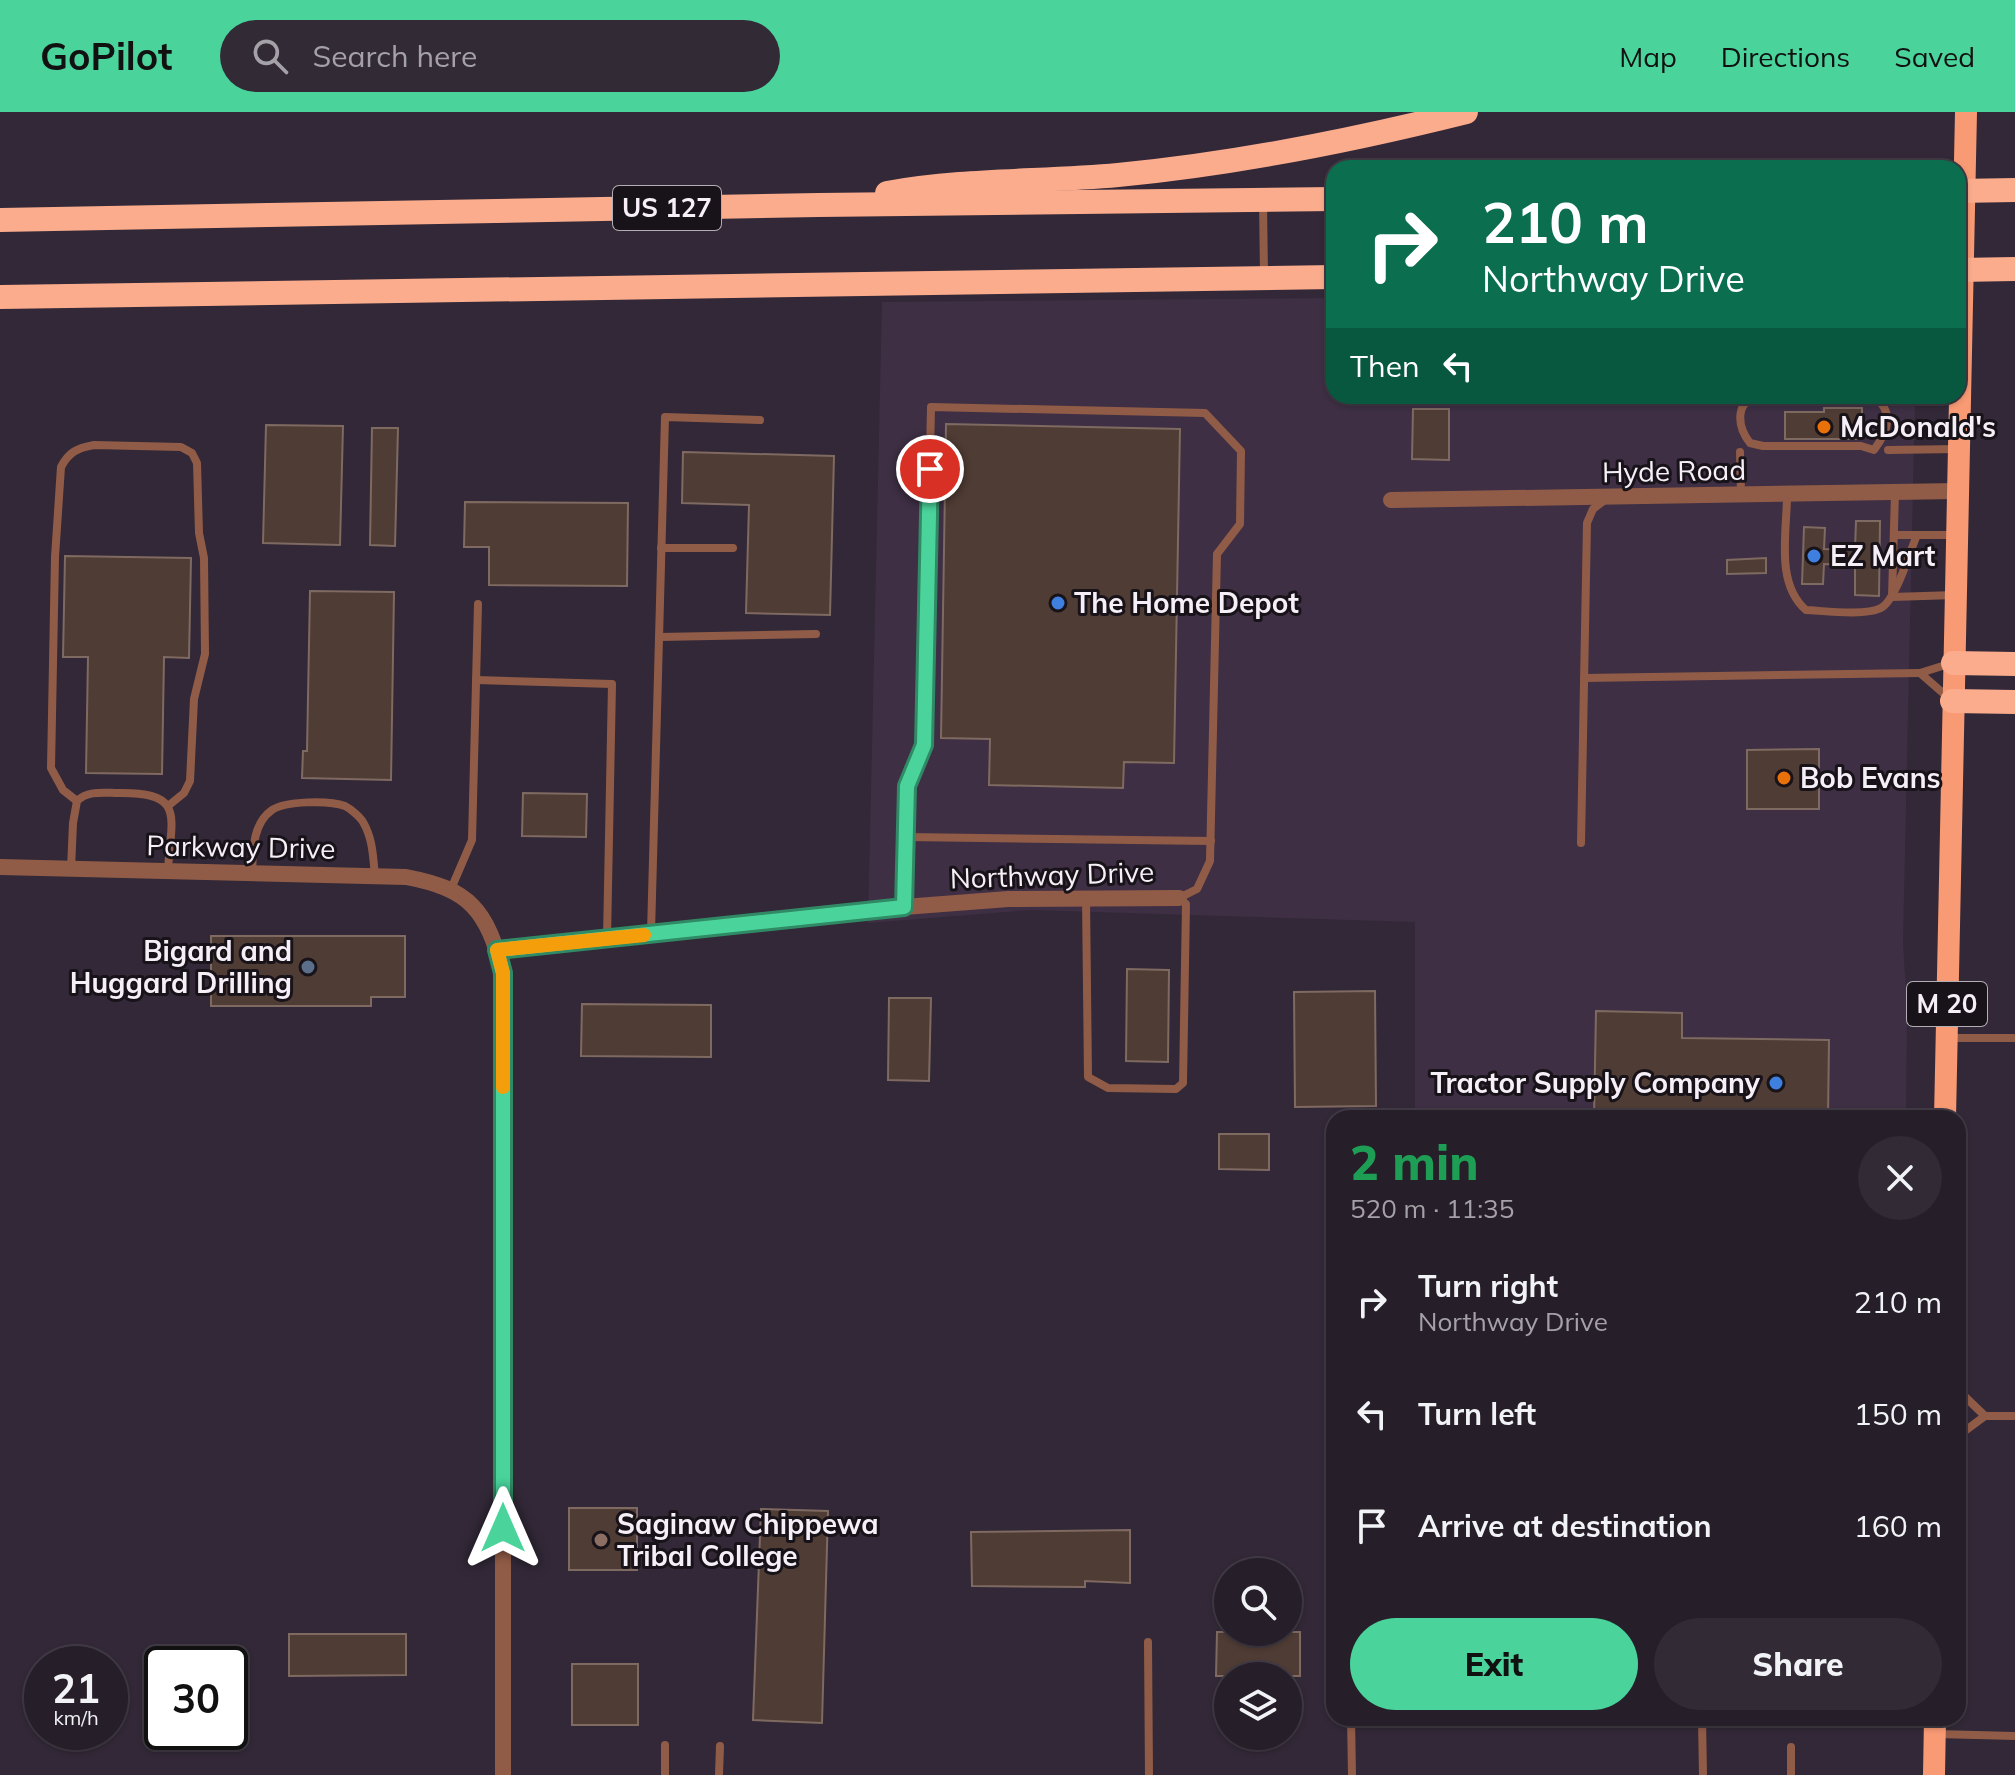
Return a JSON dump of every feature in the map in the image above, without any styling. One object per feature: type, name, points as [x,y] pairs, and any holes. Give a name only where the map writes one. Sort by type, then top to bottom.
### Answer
[{"type":"highway","points":[[818,205],[929,185],[1118,175],[1187,166],[1399,129],[1466,112]]},
{"type":"highway","name":"M 20","points":[[1965,160],[1966,112]]},
{"type":"highway","points":[[1966,191],[2015,190]]},
{"type":"highway","name":"US 127","points":[[0,220],[1326,199]]},
{"type":"highway","points":[[1966,270],[2015,269]]},
{"type":"highway","points":[[0,297],[1326,277]]},
{"type":"highway","name":"M 20","points":[[1945,1110],[1959,404]]},
{"type":"highway","points":[[1953,663],[2015,664]]},
{"type":"highway","points":[[1952,701],[2015,702]]},
{"type":"highway","points":[[1934,1775],[1935,1726]]},
{"type":"street","name":"Hyde Road","points":[[1391,500],[1958,491]]},
{"type":"street","name":"Parkway Drive","points":[[0,867],[406,877],[451,889],[475,905],[497,950]]},
{"type":"street","name":"Northway Drive","points":[[497,950],[1008,899],[1179,898]]},
{"type":"street","points":[[497,950],[503,973],[503,1775]]},
{"type":"lane","points":[[1263,200],[1264,278]]},
{"type":"lane","points":[[1743,404],[1741,426],[1750,443],[1763,446],[1861,446],[1874,450],[1883,438],[1887,412],[1884,404]]},
{"type":"lane","points":[[904,907],[907,786],[924,745],[931,407],[1205,413],[1241,451],[1240,524],[1217,554],[1210,861],[1197,889],[1179,898],[1186,904],[1186,986],[1183,1083],[1176,1089],[1108,1088],[1088,1077],[1086,898]]},
{"type":"lane","points":[[651,934],[665,417],[760,420]]},
{"type":"lane","points":[[77,801],[63,790],[51,768],[54,587],[61,467],[68,454],[79,447],[181,447],[192,453],[199,479],[205,654],[194,699],[190,781],[184,793],[168,806]]},
{"type":"lane","points":[[1888,450],[1959,449]]},
{"type":"lane","points":[[1740,452],[1741,496]]},
{"type":"lane","points":[[1892,597],[1895,493]]},
{"type":"lane","points":[[1787,495],[1786,577],[1795,601],[1806,610],[1869,611],[1883,607],[1892,597],[1917,535]]},
{"type":"lane","points":[[1581,843],[1587,523],[1593,509],[1606,498]]},
{"type":"lane","points":[[1894,535],[1956,535]]},
{"type":"lane","points":[[661,548],[733,548]]},
{"type":"lane","points":[[1892,597],[1955,595]]},
{"type":"lane","points":[[451,889],[472,840],[478,604]]},
{"type":"lane","points":[[659,637],[816,634]]},
{"type":"lane","points":[[1584,678],[1920,673],[1953,663]]},
{"type":"lane","points":[[1920,673],[1952,701]]},
{"type":"lane","points":[[476,680],[612,684],[606,939]]},
{"type":"lane","points":[[77,801],[92,793],[152,794],[162,798],[171,819],[168,871]]},
{"type":"lane","points":[[71,869],[77,801]]},
{"type":"lane","points":[[252,873],[253,843],[261,823],[272,810],[315,802],[344,806],[362,820],[372,840],[375,876]]},
{"type":"lane","points":[[906,837],[1211,841]]},
{"type":"lane","points":[[1946,1038],[2015,1038]]},
{"type":"lane","points":[[1966,1398],[1985,1416]]},
{"type":"lane","points":[[1966,1430],[1985,1416],[2015,1416]]},
{"type":"lane","points":[[1148,1642],[1149,1775]]},
{"type":"lane","points":[[1351,1726],[1352,1775]]},
{"type":"lane","points":[[1702,1726],[1703,1775]]},
{"type":"lane","points":[[1935,1726],[2015,1736]]},
{"type":"lane","points":[[665,1745],[665,1775]]},
{"type":"lane","points":[[719,1775],[720,1746]]},
{"type":"lane","points":[[1791,1747],[1791,1775]]},
{"type":"shaded area","points":[[1326,298],[1326,404],[1915,404],[1903,943],[1907,1008],[1906,1110],[1415,1110],[1415,922],[1030,910],[868,923],[882,302]]},
{"type":"building","points":[[1824,408],[1862,408],[1862,439],[1785,439],[1785,412],[1824,412]]},
{"type":"building","points":[[1413,409],[1449,409],[1449,460],[1412,459]]},
{"type":"building","points":[[946,424],[1180,429],[1174,763],[1124,762],[1123,788],[989,785],[990,739],[941,738]]},
{"type":"building","points":[[266,425],[343,426],[340,545],[263,543]]},
{"type":"building","points":[[372,428],[398,428],[395,546],[370,545]]},
{"type":"building","points":[[683,452],[834,456],[830,615],[746,613],[749,505],[682,503]]},
{"type":"building","points":[[465,502],[628,503],[627,586],[489,585],[489,547],[464,547]]},
{"type":"building","points":[[1856,521],[1880,521],[1879,596],[1855,595],[1855,565],[1824,564],[1823,584],[1802,584],[1804,527],[1825,528],[1824,549],[1855,550]]},
{"type":"building","points":[[65,556],[191,558],[189,658],[164,657],[162,774],[86,773],[88,657],[63,657]]},
{"type":"building","points":[[1766,558],[1766,573],[1727,574],[1727,560]]},
{"type":"building","points":[[310,591],[394,592],[391,780],[302,778],[303,751],[307,751]]},
{"type":"building","points":[[1819,749],[1819,809],[1747,809],[1747,750]]},
{"type":"building","points":[[523,793],[587,794],[586,837],[522,836]]},
{"type":"building","name":"Bigard and Huggard Drilling","points":[[211,936],[405,936],[405,997],[371,997],[371,1006],[211,1006]]},
{"type":"building","points":[[1127,969],[1169,970],[1168,1062],[1126,1061]]},
{"type":"building","points":[[1375,991],[1376,1106],[1295,1107],[1294,992]]},
{"type":"building","points":[[889,998],[931,998],[929,1081],[888,1080]]},
{"type":"building","points":[[582,1004],[711,1005],[711,1057],[581,1056]]},
{"type":"building","points":[[1596,1011],[1682,1013],[1682,1038],[1829,1040],[1828,1110],[1594,1110]]},
{"type":"building","points":[[1219,1134],[1269,1134],[1269,1170],[1219,1169]]},
{"type":"building","points":[[569,1508],[637,1508],[637,1570],[569,1570]]},
{"type":"building","points":[[761,1509],[828,1511],[822,1723],[753,1720]]},
{"type":"building","points":[[1130,1530],[1130,1583],[1085,1581],[1085,1587],[972,1586],[971,1532]]},
{"type":"building","points":[[289,1634],[406,1634],[406,1675],[289,1676]]},
{"type":"building","points":[[1217,1646],[1300,1646],[1300,1662],[1216,1662]]},
{"type":"building","points":[[572,1664],[638,1664],[638,1725],[572,1725]]},
{"type":"slow traffic","points":[[503,1087],[503,973],[497,950],[644,935]]},
{"type":"place","name":"McDonald's","points":[[1824,427]]},
{"type":"place","name":"EZ Mart","points":[[1814,556]]},
{"type":"place","name":"The Home Depot","points":[[1058,603]]},
{"type":"place","name":"Bob Evans","points":[[1784,778]]},
{"type":"place","name":"Bigard and Huggard Drilling","points":[[308,967]]},
{"type":"place","name":"Tractor Supply Company","points":[[1776,1083]]},
{"type":"place","name":"Saginaw Chippewa Tribal College","points":[[601,1540]]},
{"type":"route","points":[[503,1528],[503,973],[497,950],[904,907],[907,786],[924,745],[930,469]]}]
